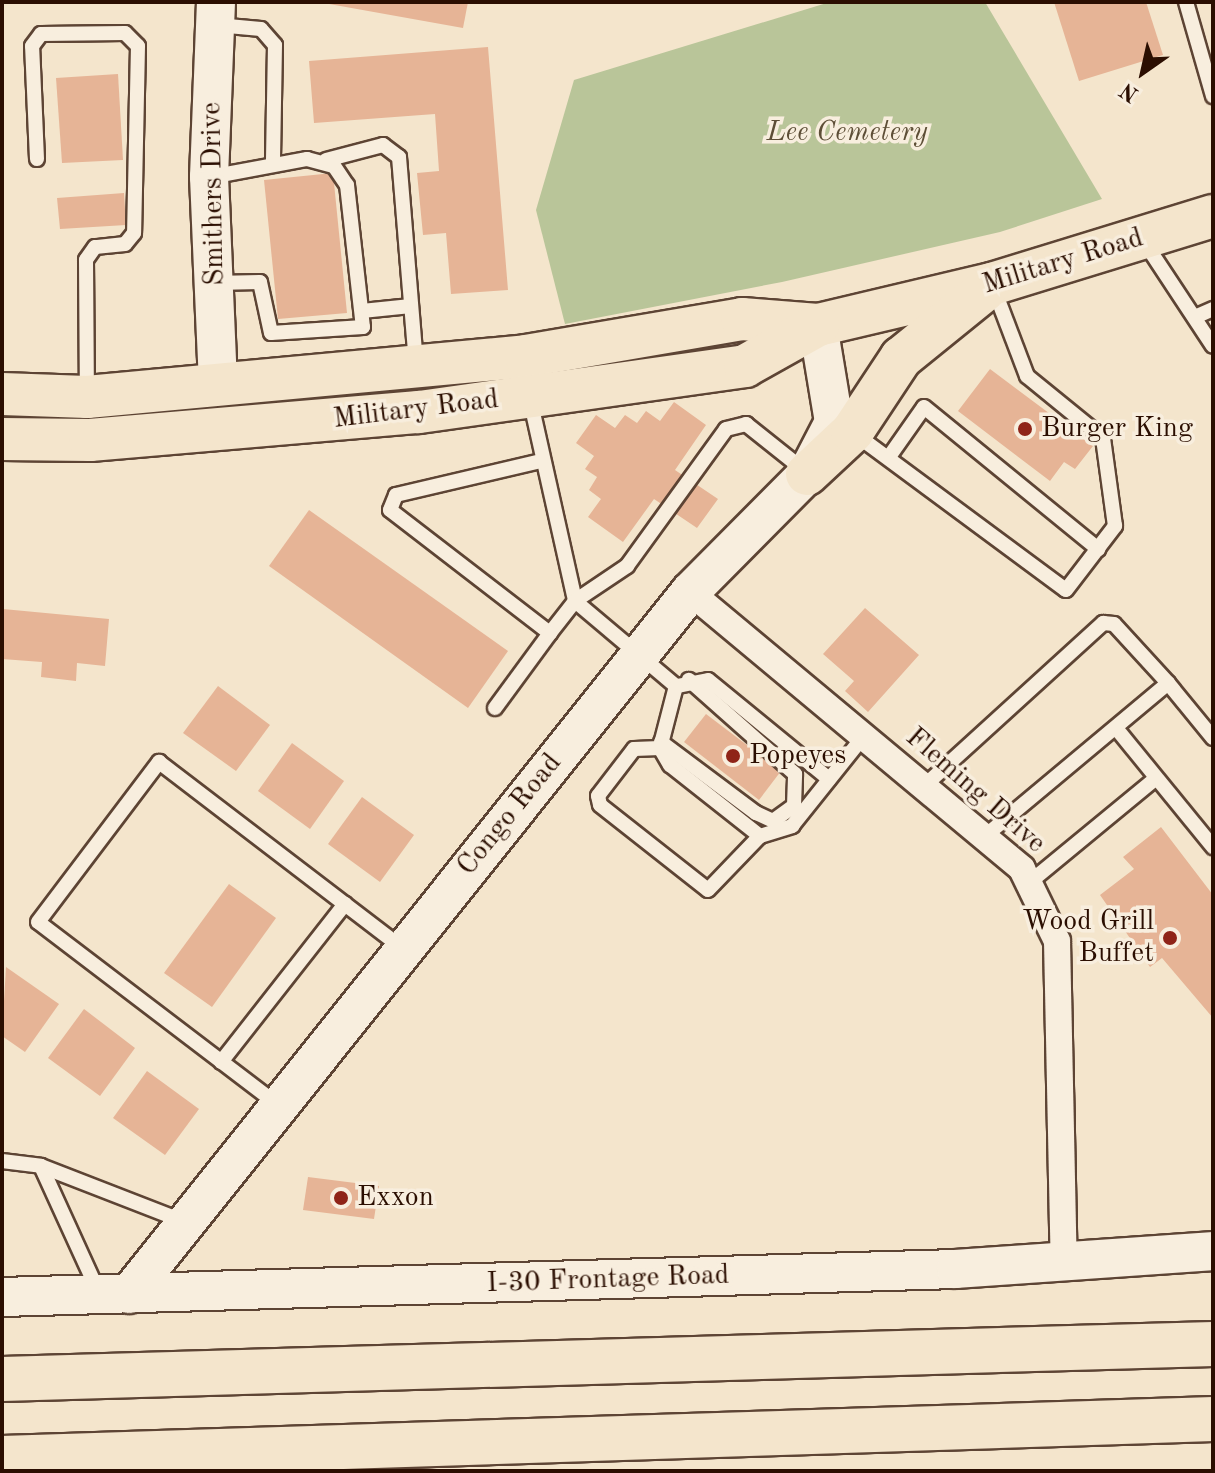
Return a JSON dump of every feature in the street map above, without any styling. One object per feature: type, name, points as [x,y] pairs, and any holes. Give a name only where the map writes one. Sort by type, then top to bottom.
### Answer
[{"type":"highway","points":[[2,1379],[1213,1344]]},
{"type":"highway","points":[[2,1458],[1213,1419]]},
{"type":"main road","name":"Military Road","points":[[2,439],[220,430],[530,395],[745,366],[818,325],[992,284],[1213,216]]},
{"type":"main road","points":[[807,474],[901,358],[992,284]]},
{"type":"main road","name":"Military Road","points":[[2,394],[87,397],[526,356],[742,319],[818,325]]},
{"type":"main road","points":[[218,386],[220,430]]},
{"type":"street","name":"Smithers Drive","points":[[216,13],[209,177],[218,386]]},
{"type":"street","points":[[818,325],[843,427]]},
{"type":"street","name":"Congo Road","points":[[114,1294],[185,1222],[690,592],[807,474]]},
{"type":"street","name":"Fleming Drive","points":[[690,592],[984,837],[1030,882],[1057,941],[1064,1264]]},
{"type":"street","name":"I-30 Frontage Road","points":[[2,1297],[1064,1264],[1213,1251]]},
{"type":"lane","points":[[1186,2],[1213,96]]},
{"type":"lane","points":[[216,13],[261,29],[275,45],[273,162]]},
{"type":"lane","points":[[37,159],[32,46],[41,34],[125,33],[138,46],[134,233],[125,244],[95,247],[86,260],[87,397]]},
{"type":"lane","points":[[209,177],[273,162],[326,160],[383,145],[399,157],[416,365]]},
{"type":"lane","points":[[214,283],[260,282],[271,333],[363,327],[347,185],[326,160]]},
{"type":"lane","points":[[1141,238],[1213,346]]},
{"type":"lane","points":[[843,427],[891,454],[1066,590],[1115,526],[1103,438],[1027,376],[992,284]]},
{"type":"lane","points":[[362,311],[411,306]]},
{"type":"lane","points":[[1195,317],[1213,309]]},
{"type":"lane","points":[[530,395],[541,461],[575,601],[638,656],[683,683],[795,774],[794,806],[773,821],[756,813],[660,745],[634,749],[598,796],[600,805],[708,890],[760,836],[792,826],[863,737]]},
{"type":"lane","points":[[891,454],[924,407],[1098,549]]},
{"type":"lane","points":[[495,708],[575,601],[627,566],[726,429],[746,424],[807,474]]},
{"type":"lane","points":[[541,461],[396,495],[390,510],[550,633]]},
{"type":"lane","points":[[923,787],[1103,623],[1114,624],[1213,738]]},
{"type":"lane","points":[[683,683],[708,680],[829,779]]},
{"type":"lane","points":[[683,683],[660,745],[670,765],[760,836]]},
{"type":"lane","points":[[984,837],[1168,683]]},
{"type":"lane","points":[[1116,728],[1213,847]]},
{"type":"lane","points":[[277,1104],[38,922],[159,762],[402,948]]},
{"type":"lane","points":[[1030,882],[1156,778]]},
{"type":"lane","points":[[221,1062],[345,904]]},
{"type":"lane","points":[[2,1161],[41,1166],[185,1222]]},
{"type":"lane","points":[[41,1166],[114,1294]]},
{"type":"green space","name":"Lee Cemetery","points":[[830,2],[985,2],[1102,199],[1000,232],[782,282],[565,324],[536,210],[574,80]]},
{"type":"building","points":[[318,2],[468,2],[463,28]]},
{"type":"building","points":[[1054,2],[1146,2],[1163,55],[1079,81]]},
{"type":"building","points":[[488,47],[508,290],[451,294],[446,233],[423,235],[417,173],[439,171],[435,114],[314,123],[309,61]]},
{"type":"building","points":[[118,74],[123,160],[62,163],[56,78]]},
{"type":"building","points":[[333,173],[347,313],[278,319],[264,180]]},
{"type":"building","points":[[124,193],[126,225],[60,229],[57,198]]},
{"type":"building","name":"Burger King","points":[[990,369],[1093,446],[1075,469],[1064,462],[1050,481],[958,411]]},
{"type":"building","points":[[674,402],[706,425],[675,470],[718,499],[697,528],[654,499],[623,542],[588,517],[601,499],[589,490],[597,477],[585,469],[594,456],[576,443],[596,415],[615,428],[625,415],[637,423],[646,411],[660,421]]},
{"type":"building","points":[[309,510],[508,651],[468,708],[269,566]]},
{"type":"building","points":[[865,608],[919,655],[868,712],[845,691],[854,681],[823,654]]},
{"type":"building","points":[[3,609],[109,619],[105,666],[77,663],[76,681],[41,677],[42,662],[2,659]]},
{"type":"building","points":[[218,686],[270,725],[236,771],[183,733]]},
{"type":"building","name":"Popeyes","points":[[706,714],[781,771],[759,800],[684,742]]},
{"type":"building","points":[[292,743],[344,781],[310,829],[258,791]]},
{"type":"building","points":[[362,797],[414,835],[380,882],[328,844]]},
{"type":"building","name":"Wood Grill Buffet","points":[[1161,827],[1213,895],[1213,1018],[1162,958],[1150,967],[1100,895],[1134,869],[1123,857]]},
{"type":"building","points":[[229,884],[276,918],[212,1007],[164,973]]},
{"type":"building","points":[[6,967],[59,1004],[25,1052],[2,1036]]},
{"type":"building","points":[[84,1009],[135,1048],[100,1096],[48,1058]]},
{"type":"building","points":[[147,1071],[199,1109],[165,1155],[113,1118]]},
{"type":"building","name":"Exxon","points":[[308,1177],[379,1186],[374,1219],[303,1210]]},
{"type":"place","name":"Burger King","points":[[1025,429]]},
{"type":"place","name":"Popeyes","points":[[733,756]]},
{"type":"place","name":"Wood Grill Buffet","points":[[1170,938]]},
{"type":"place","name":"Exxon","points":[[341,1198]]}]
